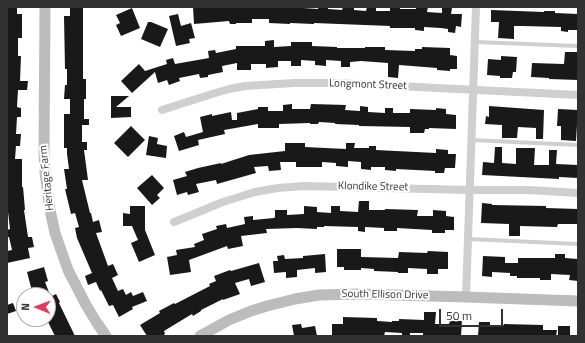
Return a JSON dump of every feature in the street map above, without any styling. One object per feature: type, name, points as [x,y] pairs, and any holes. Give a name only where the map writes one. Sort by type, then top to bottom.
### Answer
[{"type":"street","name":"Heritage Farm","points":[[45,7],[44,154],[45,179],[50,210],[68,270],[86,306],[106,336]]},
{"type":"street","points":[[466,296],[476,7]]},
{"type":"street","name":"Longmont Street","points":[[162,110],[212,94],[245,86],[294,83],[337,83],[578,94]]},
{"type":"street","name":"Klondike Street","points":[[174,222],[223,202],[255,192],[304,186],[528,190],[578,193]]},
{"type":"street","name":"South Ellison Drive","points":[[200,336],[229,320],[250,311],[294,299],[319,295],[359,294],[466,296],[578,301]]},
{"type":"lane","points":[[475,42],[578,46]]},
{"type":"lane","points":[[471,140],[578,145]]},
{"type":"lane","points":[[468,239],[578,244]]},
{"type":"building","points":[[7,7],[17,7],[17,14],[22,14],[22,38],[18,38],[18,56],[21,56],[20,81],[28,81],[27,90],[18,90],[17,107],[21,108],[21,117],[17,117],[16,134],[21,134],[20,146],[16,146],[15,159],[22,159],[24,210],[28,237],[32,237],[34,247],[28,248],[30,258],[7,263],[7,251],[12,250],[9,237],[7,237],[7,230],[10,229],[7,212]]},
{"type":"building","points":[[70,7],[83,7],[83,79],[86,79],[84,119],[89,119],[89,125],[82,125],[82,142],[87,142],[87,150],[84,150],[88,180],[82,180],[90,213],[93,222],[99,220],[102,232],[96,233],[108,266],[113,264],[118,275],[112,278],[118,291],[123,289],[126,295],[131,292],[133,296],[143,292],[147,301],[132,307],[133,309],[119,317],[113,305],[109,306],[96,282],[88,285],[85,276],[92,273],[77,238],[75,228],[79,227],[75,213],[71,214],[65,189],[67,189],[64,169],[69,169],[67,148],[64,148],[64,114],[70,114],[70,99],[64,99],[65,85],[67,85],[67,69],[65,69],[64,16],[70,16]]},
{"type":"building","points":[[193,7],[303,7],[318,9],[318,7],[328,7],[328,9],[342,10],[343,7],[354,7],[354,10],[366,11],[367,7],[376,7],[376,11],[390,11],[390,7],[400,7],[400,9],[416,9],[416,7],[428,7],[427,12],[442,13],[442,8],[452,8],[451,14],[462,14],[461,27],[456,26],[455,33],[448,32],[448,29],[424,27],[424,31],[415,30],[415,28],[390,28],[390,26],[269,23],[269,19],[252,19],[252,23],[230,24],[229,21],[194,24]]},
{"type":"building","points":[[132,8],[140,28],[121,36],[116,25],[120,23],[116,15]]},
{"type":"building","points":[[491,10],[555,11],[555,13],[578,14],[578,30],[568,30],[568,32],[561,31],[561,27],[514,26],[514,39],[498,38],[499,22],[491,22]]},
{"type":"building","points":[[178,14],[181,26],[191,23],[195,38],[189,39],[190,43],[176,46],[169,16]]},
{"type":"building","points":[[148,22],[168,29],[160,47],[141,39]]},
{"type":"building","points":[[274,40],[274,47],[291,46],[291,42],[312,42],[312,46],[337,48],[385,47],[385,50],[415,51],[415,49],[422,49],[422,47],[450,48],[450,55],[457,56],[457,69],[450,69],[450,71],[437,70],[437,68],[399,65],[398,78],[388,77],[388,63],[361,61],[350,62],[350,67],[341,67],[341,61],[326,60],[326,66],[315,65],[315,61],[301,60],[301,66],[291,66],[291,61],[278,61],[278,67],[266,68],[266,64],[251,64],[251,70],[237,70],[237,63],[222,66],[223,72],[208,75],[208,77],[200,78],[199,74],[179,78],[180,81],[169,85],[167,80],[158,83],[155,72],[132,93],[121,81],[139,64],[145,71],[167,64],[166,60],[173,58],[175,64],[209,58],[208,51],[215,50],[216,53],[236,49],[236,46],[265,46],[265,41]]},
{"type":"building","points":[[565,52],[578,52],[578,80],[531,77],[532,63],[564,64]]},
{"type":"building","points":[[501,56],[517,57],[516,72],[513,72],[512,78],[500,78],[500,76],[487,75],[488,59],[501,60]]},
{"type":"building","points":[[111,96],[129,96],[116,107],[131,107],[131,117],[111,118]]},
{"type":"building","points":[[292,104],[292,109],[310,109],[311,104],[346,105],[345,110],[360,111],[360,106],[368,107],[368,112],[385,113],[385,108],[393,108],[393,113],[410,113],[410,109],[446,109],[446,114],[456,115],[456,129],[429,128],[425,129],[424,133],[410,133],[410,127],[359,126],[319,122],[318,124],[279,124],[279,128],[258,128],[258,124],[224,130],[225,134],[198,140],[199,145],[179,151],[174,136],[184,132],[186,137],[203,132],[200,117],[231,112],[232,120],[237,120],[237,113],[258,109],[258,107],[268,107],[268,111],[283,111],[283,105]]},
{"type":"building","points":[[489,106],[544,110],[543,139],[536,139],[536,128],[518,127],[517,138],[502,138],[502,125],[485,124],[486,116],[489,117]]},
{"type":"building","points":[[558,109],[578,110],[576,141],[561,140],[561,126],[557,126]]},
{"type":"building","points":[[131,126],[145,140],[128,157],[114,143]]},
{"type":"building","points":[[149,136],[158,138],[157,144],[167,146],[166,158],[146,155]]},
{"type":"building","points":[[285,143],[305,143],[305,147],[346,149],[346,143],[355,143],[354,148],[369,148],[369,146],[376,146],[376,150],[436,153],[436,149],[448,150],[448,154],[456,154],[455,168],[445,168],[444,173],[435,173],[435,171],[396,169],[396,171],[385,170],[385,167],[371,167],[371,170],[361,169],[361,162],[348,161],[348,167],[336,166],[336,163],[322,162],[322,167],[296,167],[296,162],[280,162],[281,170],[269,171],[268,166],[254,167],[256,173],[217,184],[216,180],[196,184],[199,192],[188,195],[187,192],[177,195],[173,180],[187,176],[185,172],[221,164],[249,155],[285,151]]},
{"type":"building","points":[[495,147],[502,147],[502,163],[516,164],[516,148],[535,148],[534,165],[549,165],[549,150],[557,150],[556,164],[578,165],[578,178],[559,177],[559,179],[482,175],[483,162],[494,163]]},
{"type":"building","points":[[152,175],[164,188],[157,195],[160,198],[152,205],[137,188]]},
{"type":"building","points":[[359,201],[369,201],[369,210],[418,210],[417,216],[433,216],[433,210],[446,211],[446,216],[454,217],[454,230],[445,230],[445,233],[432,233],[432,230],[397,228],[397,231],[384,231],[384,228],[365,227],[365,232],[358,231],[358,227],[324,226],[317,227],[317,229],[266,229],[267,233],[241,236],[243,246],[228,249],[227,246],[189,260],[191,272],[170,275],[167,257],[177,255],[176,250],[195,247],[194,244],[204,240],[202,234],[217,229],[216,226],[226,224],[227,228],[245,224],[244,217],[253,216],[253,220],[274,218],[275,210],[287,210],[287,215],[304,214],[304,206],[317,207],[317,212],[331,213],[331,206],[340,206],[340,211],[358,212]]},
{"type":"building","points":[[482,203],[492,205],[546,206],[546,208],[578,209],[578,224],[558,224],[557,227],[520,226],[520,236],[509,236],[509,224],[481,223]]},
{"type":"building","points":[[130,206],[145,206],[145,230],[155,255],[139,262],[131,243],[138,240],[132,226],[123,226],[123,213],[130,214]]},
{"type":"building","points":[[337,249],[361,249],[361,257],[398,258],[399,252],[448,252],[448,269],[438,269],[438,274],[427,274],[427,269],[408,268],[408,273],[374,271],[374,269],[361,268],[361,270],[344,270],[344,267],[337,267]]},
{"type":"building","points":[[325,254],[326,272],[315,273],[315,268],[297,270],[297,277],[286,278],[286,272],[274,273],[273,261],[278,261],[277,256],[284,255],[285,259],[303,258],[303,256]]},
{"type":"building","points":[[555,254],[565,254],[565,258],[578,259],[578,281],[569,280],[570,275],[551,274],[551,280],[540,280],[540,278],[517,278],[517,276],[510,276],[510,273],[492,272],[492,277],[482,276],[483,256],[505,257],[505,263],[518,263],[518,258],[555,258]]},
{"type":"building","points":[[259,263],[265,282],[251,286],[249,279],[235,283],[240,294],[223,299],[201,310],[193,316],[192,314],[164,331],[165,334],[162,336],[147,336],[140,325],[160,313],[159,311],[210,286],[209,284],[216,281],[214,276],[230,270],[231,271]]},
{"type":"building","points":[[44,267],[48,281],[45,282],[47,287],[31,287],[27,272]]},
{"type":"building","points":[[56,294],[75,336],[55,336],[50,327],[56,327]]},
{"type":"building","points":[[13,303],[16,311],[7,314],[7,305]]},
{"type":"building","points":[[424,312],[436,312],[435,324],[449,324],[450,321],[462,321],[461,336],[423,336],[423,333],[410,333],[410,336],[402,336],[402,333],[385,332],[384,336],[332,336],[332,324],[343,324],[343,317],[377,318],[377,321],[392,322],[399,321],[399,319],[424,320]]},
{"type":"building","points":[[479,322],[490,322],[490,326],[503,326],[504,324],[543,325],[543,330],[557,330],[556,336],[478,336]]},
{"type":"building","points":[[301,324],[302,328],[315,326],[317,336],[294,336],[292,325]]},
{"type":"building","points":[[558,326],[570,326],[570,336],[558,336]]}]
